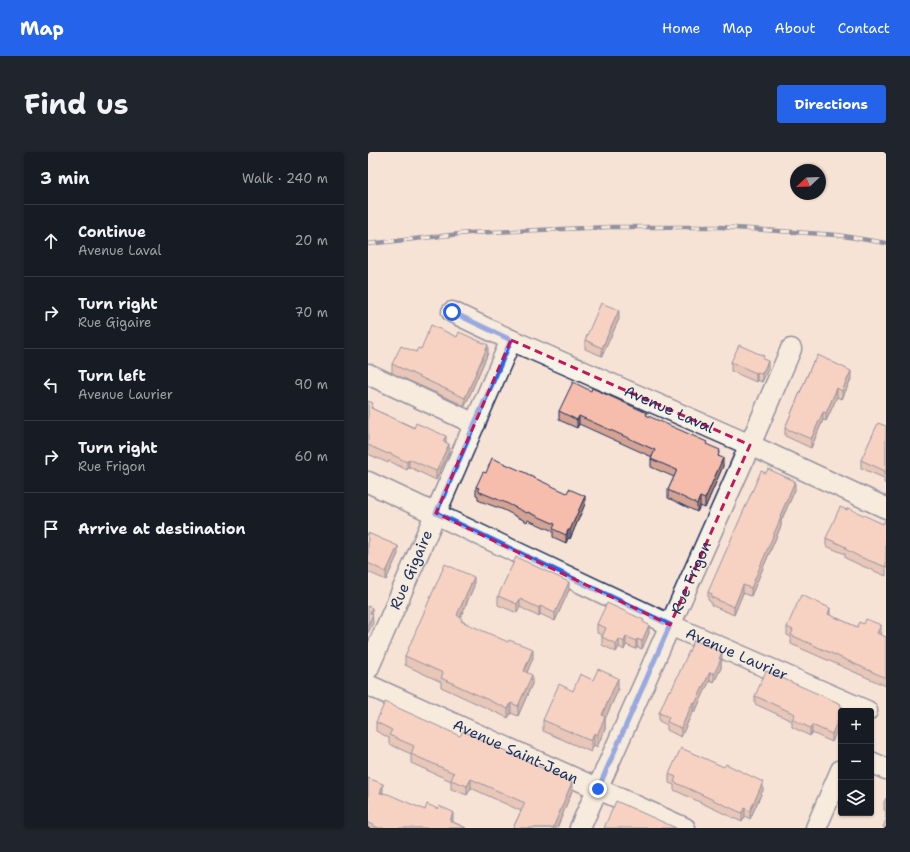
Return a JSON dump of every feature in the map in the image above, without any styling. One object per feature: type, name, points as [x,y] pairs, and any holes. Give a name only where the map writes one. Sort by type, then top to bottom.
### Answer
[{"type":"street","name":"Avenue Laval","points":[[452,312],[511,340],[750,445],[886,508]]},
{"type":"street","name":"Rue Gigaire","points":[[368,669],[511,340]]},
{"type":"street","name":"Rue Frigon","points":[[580,828],[791,349]]},
{"type":"street","points":[[368,374],[475,424]]},
{"type":"street","name":"Avenue Laurier","points":[[368,482],[670,625],[861,708]]},
{"type":"street","name":"Avenue Saint-Jean","points":[[368,685],[685,828]]},
{"type":"street","points":[[874,763],[886,769]]},
{"type":"street","points":[[816,828],[838,777]]},
{"type":"highlighted area","points":[[511,340],[750,445],[670,625],[436,513]]},
{"type":"building","points":[[601,303],[619,310],[602,348],[585,340]]},
{"type":"building","points":[[431,325],[457,337],[459,332],[488,345],[465,398],[392,364],[401,346],[416,352],[418,348],[421,349]]},
{"type":"building","points":[[739,345],[764,356],[763,359],[768,361],[762,374],[756,373],[731,362]]},
{"type":"building","points":[[818,355],[851,371],[842,391],[837,388],[826,413],[823,412],[811,439],[785,428],[813,362],[814,363]]},
{"type":"building","points":[[573,382],[591,391],[592,388],[647,413],[646,415],[707,442],[706,444],[720,450],[718,456],[723,458],[705,499],[700,497],[697,504],[668,490],[677,470],[651,459],[655,450],[579,416],[577,420],[559,411]]},
{"type":"building","points":[[368,401],[373,403],[371,408],[414,428],[416,423],[446,436],[443,441],[449,444],[436,471],[409,459],[407,462],[368,445]]},
{"type":"building","points":[[878,423],[886,426],[886,476],[884,475],[885,471],[861,460]]},
{"type":"building","points":[[492,458],[567,493],[569,489],[585,496],[570,530],[568,530],[566,535],[553,529],[555,524],[528,512],[527,513],[478,490],[479,488],[476,487],[483,472],[486,473]]},
{"type":"building","points":[[768,469],[795,481],[751,588],[743,585],[734,607],[711,597],[712,594],[708,592],[761,471],[766,473]]},
{"type":"building","points":[[840,507],[847,510],[848,508],[883,524],[886,520],[886,567],[860,557],[845,549],[846,547],[826,538]]},
{"type":"building","points":[[368,533],[398,546],[386,572],[368,563]]},
{"type":"building","points":[[516,557],[569,582],[555,613],[540,606],[539,608],[520,599],[517,604],[498,596]]},
{"type":"building","points":[[445,564],[474,577],[457,615],[462,619],[461,621],[508,642],[509,640],[533,649],[524,671],[532,675],[518,706],[511,703],[508,709],[441,678],[443,673],[405,656]]},
{"type":"building","points":[[801,595],[830,608],[828,614],[857,627],[859,622],[864,624],[866,619],[881,625],[877,633],[886,637],[886,678],[791,635],[793,630],[787,627]]},
{"type":"building","points":[[607,603],[644,620],[643,622],[649,625],[642,641],[637,639],[636,641],[626,636],[624,642],[619,639],[616,644],[602,637],[606,628],[597,624]]},
{"type":"building","points":[[368,606],[372,608],[370,613],[373,614],[368,625]]},
{"type":"building","points":[[694,640],[722,652],[719,659],[721,659],[714,674],[710,672],[695,704],[693,702],[681,728],[667,722],[669,717],[659,713],[669,690],[671,691]]},
{"type":"building","points":[[598,669],[618,678],[602,715],[605,717],[597,735],[594,733],[591,741],[543,720],[559,684],[573,691],[580,674],[593,680]]},
{"type":"building","points":[[766,671],[841,704],[840,706],[843,707],[838,708],[838,720],[832,734],[812,725],[810,728],[792,719],[795,714],[755,696]]},
{"type":"building","points":[[385,702],[460,736],[463,731],[572,782],[553,828],[513,828],[525,803],[471,779],[467,786],[451,780],[454,773],[411,754],[414,746],[389,735],[392,730],[376,722]]},
{"type":"building","points":[[681,748],[724,767],[726,764],[763,782],[750,811],[745,808],[742,813],[674,782],[676,777],[669,774]]},
{"type":"building","points":[[368,778],[383,784],[380,793],[388,794],[425,810],[427,804],[438,809],[439,806],[453,812],[450,821],[466,828],[379,828],[368,823]]},
{"type":"building","points":[[616,801],[676,828],[604,828]]},
{"type":"building","points":[[886,820],[886,828],[883,827]]},
{"type":"railway","points":[[368,244],[469,233],[610,227],[720,227],[837,235],[886,243]]},
{"type":"route","points":[[452,312],[511,340],[436,513],[670,625],[598,789]]}]
